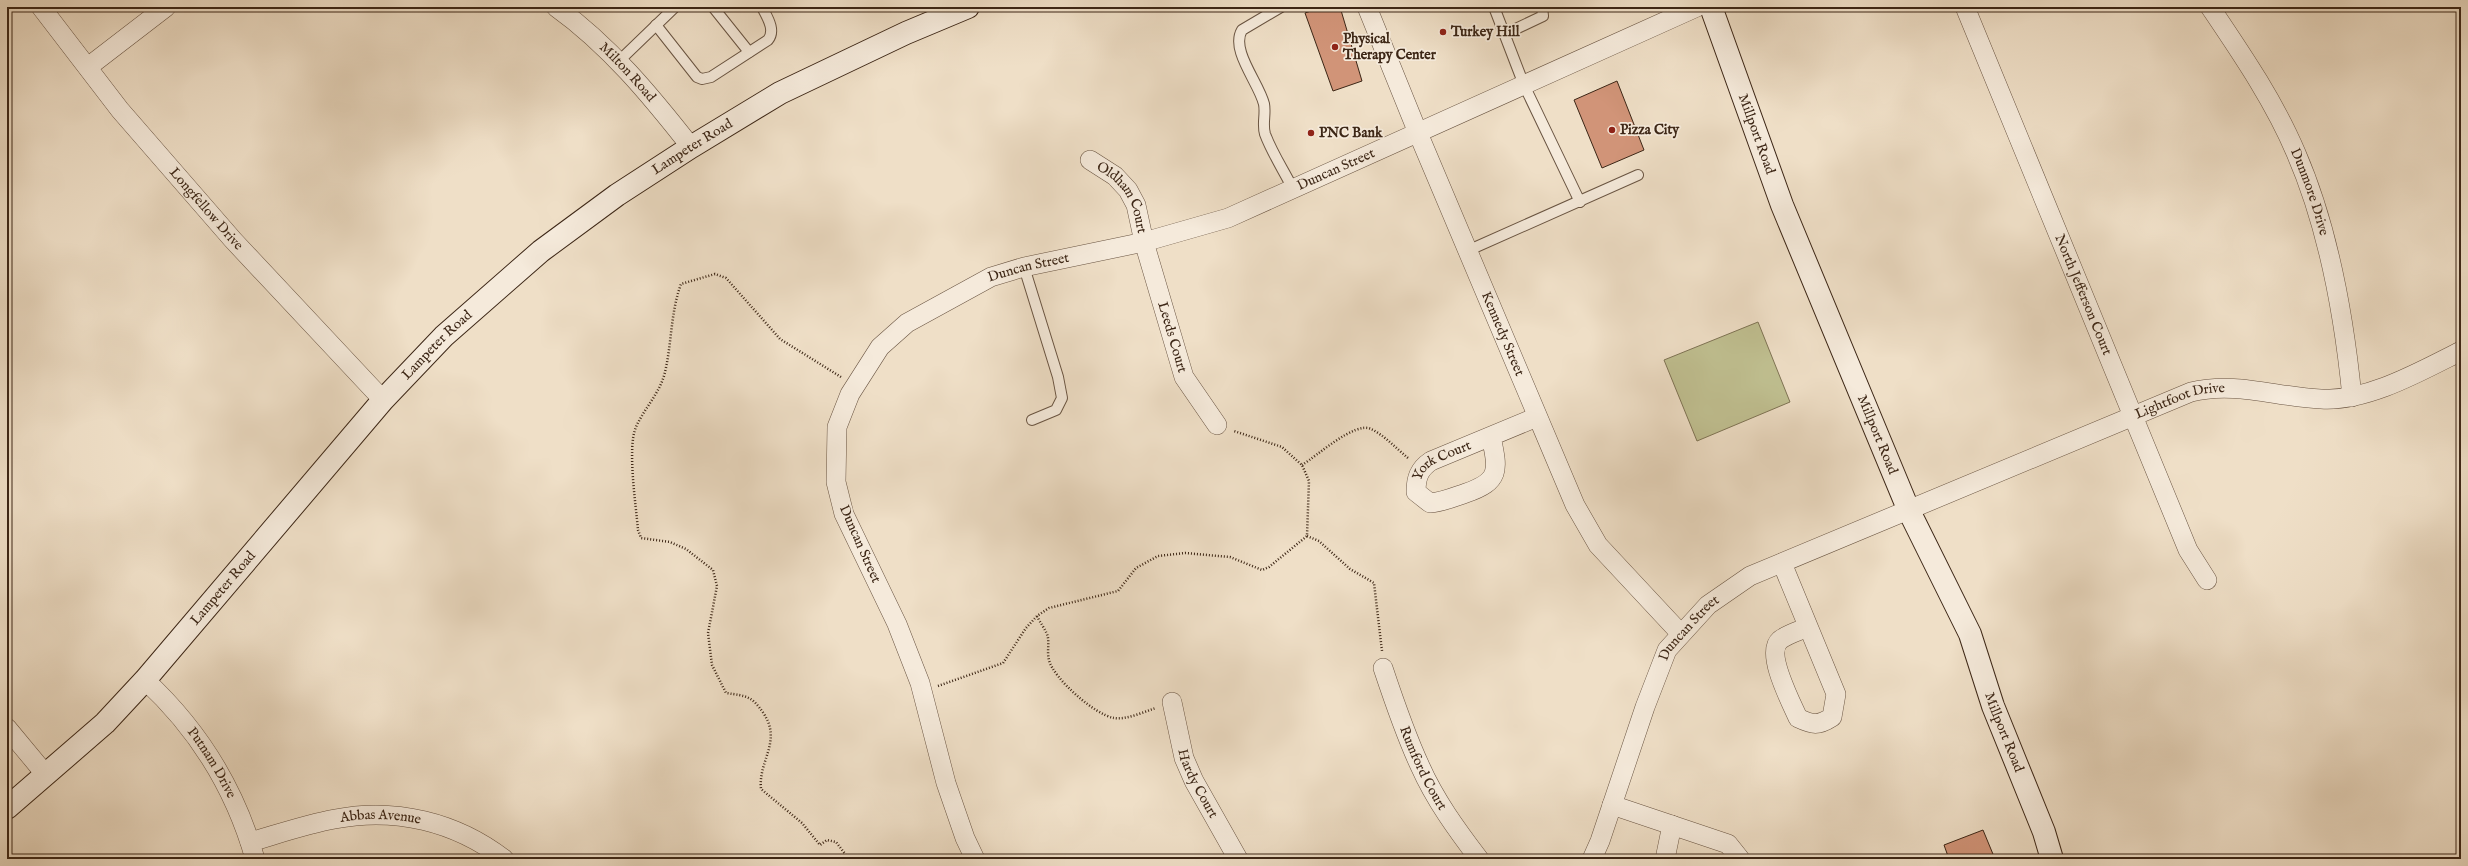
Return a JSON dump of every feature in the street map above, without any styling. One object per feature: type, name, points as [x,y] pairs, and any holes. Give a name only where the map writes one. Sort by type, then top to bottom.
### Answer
[{"type":"main road","name":"Lampeter Road","points":[[7,808],[105,723],[145,680],[383,400],[444,336],[541,251],[618,195],[691,147],[780,93],[906,33],[968,7]]},
{"type":"main road","name":"Millport Road","points":[[1711,7],[1782,205],[1909,511],[1970,634],[1993,706],[2044,832],[2052,859]]},
{"type":"street","name":"Longfellow Drive","points":[[41,7],[120,110],[233,240],[383,400]]},
{"type":"street","points":[[88,67],[166,7]]},
{"type":"street","name":"Milton Road","points":[[556,7],[577,22],[619,61],[691,147]]},
{"type":"street","name":"Kennedy Street","points":[[1367,7],[1467,251],[1575,505],[1598,545],[1681,634]]},
{"type":"street","name":"Duncan Street","points":[[976,859],[965,838],[946,783],[923,691],[897,624],[844,514],[836,482],[837,427],[856,383],[880,347],[907,323],[991,277],[1024,267],[1144,242],[1228,218],[1697,7]]},
{"type":"street","name":"North Jefferson Court","points":[[1965,7],[2188,550],[2207,580]]},
{"type":"street","name":"Dunmore Drive","points":[[2210,7],[2277,116],[2296,152],[2308,183],[2320,222],[2342,318],[2352,397]]},
{"type":"street","name":"Oldham Court","points":[[1090,160],[1115,176],[1128,190],[1136,204],[1144,242]]},
{"type":"street","name":"Leeds Court","points":[[1144,242],[1184,377],[1217,425]]},
{"type":"street","name":"Lightfoot Drive","points":[[1909,511],[2133,417],[2167,401],[2205,389],[2228,387],[2255,389],[2322,399],[2352,397],[2416,372],[2461,350]]},
{"type":"street","name":"York Court","points":[[1491,436],[1496,458],[1493,476],[1485,486],[1441,502],[1430,503],[1416,492],[1416,481],[1421,468],[1431,461],[1491,436],[1537,417]]},
{"type":"street","name":"Duncan Street","points":[[1592,859],[1655,679],[1667,650],[1681,634],[1708,605],[1750,576],[1909,511]]},
{"type":"street","points":[[1782,563],[1836,694],[1832,717],[1821,724],[1809,723],[1798,718],[1775,661],[1775,648],[1780,641],[1808,627]]},
{"type":"street","name":"Rumford Court","points":[[1384,668],[1403,728],[1420,767],[1452,823],[1479,859]]},
{"type":"street","name":"Putnam Drive","points":[[145,680],[163,697],[209,753],[223,775],[241,814],[252,850]]},
{"type":"street","name":"Hardy Court","points":[[1172,702],[1184,758],[1194,781],[1238,859]]},
{"type":"street","points":[[7,728],[46,775]]},
{"type":"street","points":[[1612,805],[1728,844],[1740,859]]},
{"type":"street","name":"Abbas Avenue","points":[[252,850],[335,819],[387,815],[421,820],[465,833],[484,844],[504,859]]},
{"type":"street","points":[[1665,859],[1672,825]]},
{"type":"lane","points":[[619,61],[675,7]]},
{"type":"lane","points":[[713,7],[749,52]]},
{"type":"lane","points":[[656,25],[697,77],[702,79],[711,77],[770,37],[770,25],[762,7]]},
{"type":"lane","points":[[1281,7],[1242,30],[1239,36],[1239,48],[1264,104],[1263,126],[1266,136],[1293,189]]},
{"type":"lane","points":[[1494,7],[1524,85],[1580,202]]},
{"type":"lane","points":[[1505,34],[1543,16],[1542,7]]},
{"type":"lane","points":[[1467,251],[1638,175]]},
{"type":"lane","points":[[1024,267],[1058,377],[1062,398],[1056,410],[1032,420]]},
{"type":"path","points":[[849,859],[836,842],[827,840],[820,845],[802,823],[761,789],[760,781],[772,734],[770,723],[755,700],[745,695],[726,693],[712,665],[708,633],[716,586],[713,570],[686,549],[670,542],[641,538],[638,530],[632,442],[636,427],[658,392],[664,375],[674,303],[680,284],[715,274],[726,278],[780,339],[834,374],[856,383]]},
{"type":"path","points":[[923,691],[1003,663],[1026,628],[1037,616],[1049,608],[1118,591],[1136,568],[1158,556],[1185,553],[1230,557],[1262,570],[1269,567],[1307,536],[1309,481],[1302,465],[1282,447],[1217,425]]},
{"type":"path","points":[[1302,465],[1346,434],[1364,428],[1372,429],[1421,468]]},
{"type":"path","points":[[1307,536],[1319,541],[1350,569],[1374,583],[1384,668]]},
{"type":"path","points":[[1037,616],[1048,637],[1049,660],[1053,670],[1088,706],[1100,714],[1123,718],[1172,702]]},
{"type":"green space","points":[[1758,322],[1790,402],[1697,441],[1664,360]]},
{"type":"building","name":"Physical Therapy Center","points":[[1323,7],[1340,7],[1362,81],[1333,91],[1305,13]]},
{"type":"building","name":"Pizza City","points":[[1617,81],[1644,150],[1602,168],[1574,100]]},
{"type":"building","points":[[1983,830],[1995,859],[1949,859],[1944,845]]},
{"type":"place","name":"Turkey Hill","points":[[1443,32]]},
{"type":"place","name":"Physical Therapy Center","points":[[1335,47]]},
{"type":"place","name":"Pizza City","points":[[1612,130]]},
{"type":"place","name":"PNC Bank","points":[[1311,133]]}]
